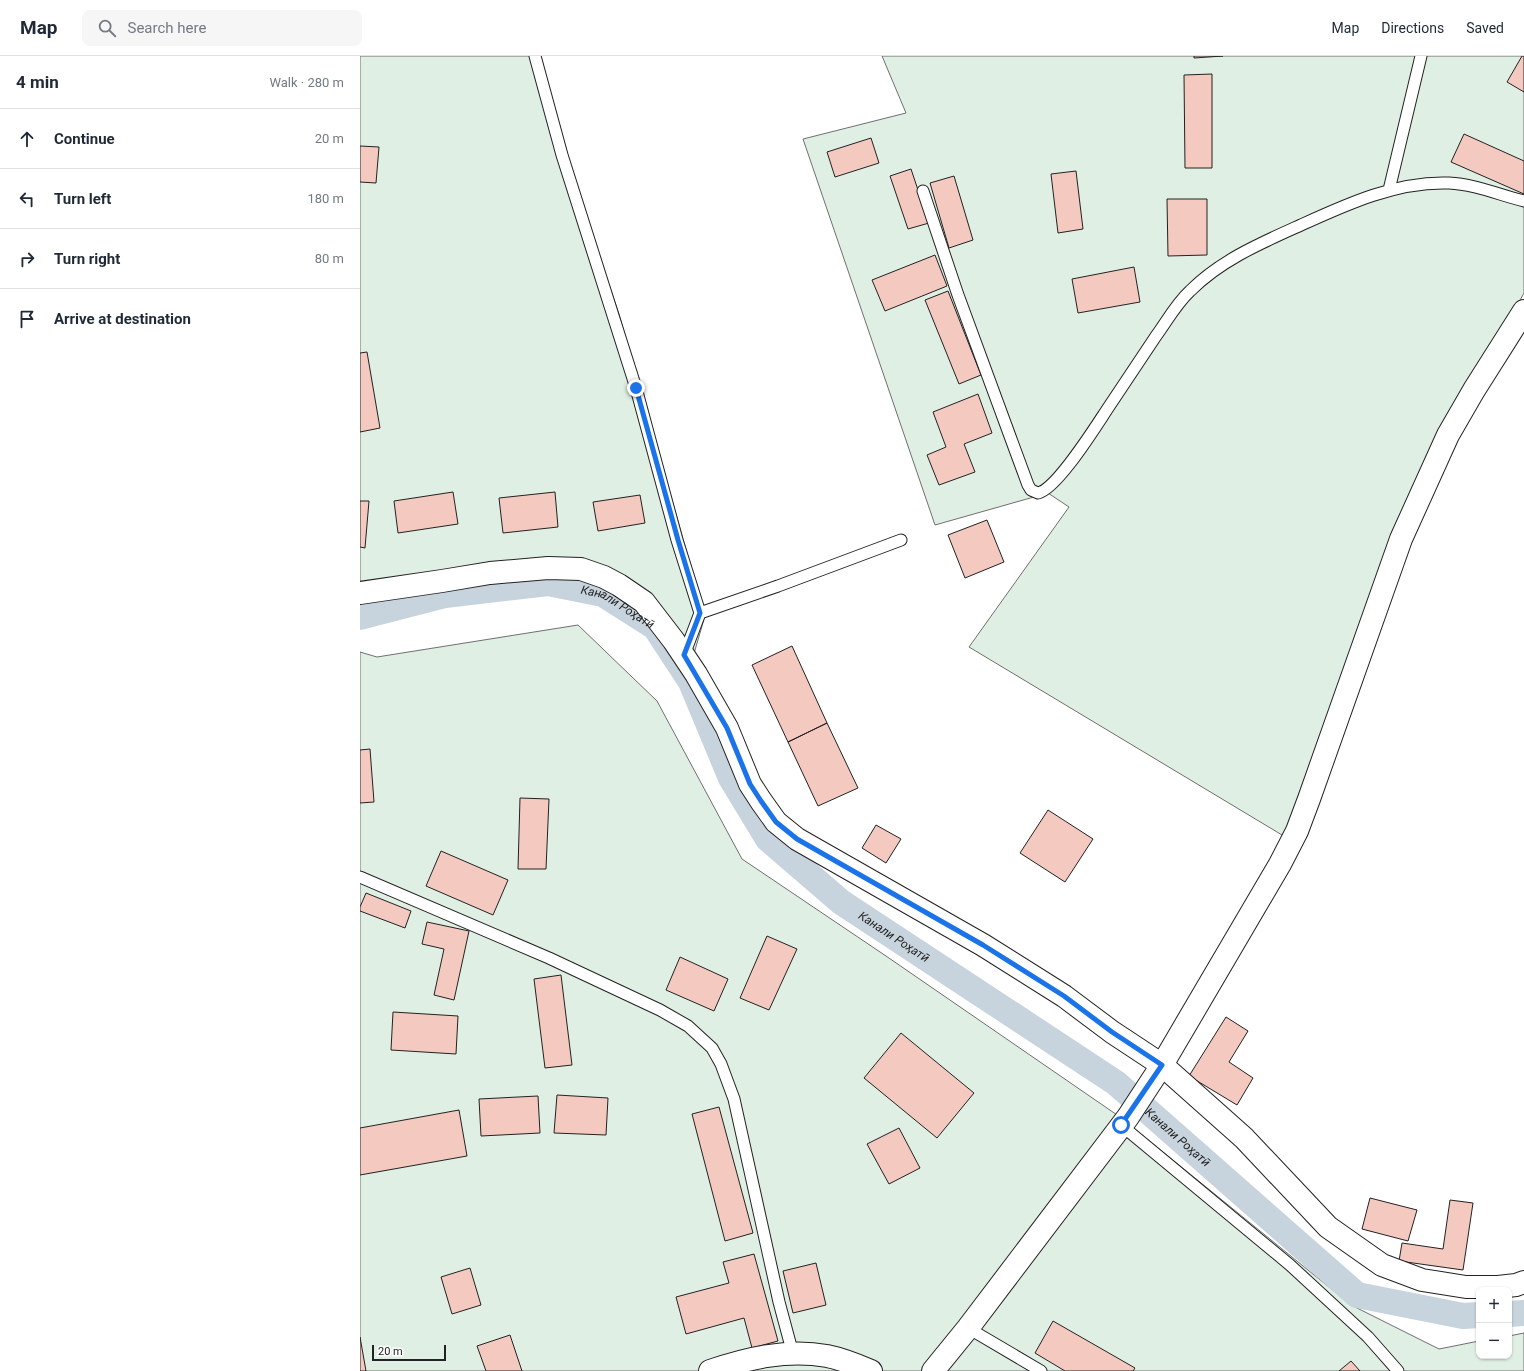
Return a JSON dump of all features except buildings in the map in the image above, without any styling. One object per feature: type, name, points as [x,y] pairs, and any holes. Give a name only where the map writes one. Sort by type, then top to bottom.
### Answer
[{"type":"street","points":[[933,1371],[968,1328],[1124,1121],[1158,1070],[1280,864],[1297,831],[1401,539],[1448,435],[1474,390],[1524,311]]},
{"type":"street","points":[[360,593],[519,569],[548,568],[581,569],[604,577],[619,585],[644,602],[674,640],[727,728],[750,784],[776,822],[797,839],[983,945],[1058,992],[1112,1032],[1244,1138],[1328,1228],[1382,1265],[1422,1280],[1466,1286],[1498,1287],[1516,1285],[1524,1282]]},
{"type":"street","points":[[710,1371],[733,1363],[758,1358],[793,1354],[829,1357],[871,1371]]},
{"type":"lane","points":[[535,56],[562,155],[636,388],[700,613],[684,655]]},
{"type":"lane","points":[[1389,190],[1420,56]]},
{"type":"lane","points":[[923,190],[961,303],[1028,485],[1031,490],[1038,493],[1046,490],[1052,484],[1083,447],[1131,372],[1177,306],[1205,276],[1229,259],[1330,212],[1389,190],[1425,184],[1449,183],[1467,186],[1524,201]]},
{"type":"lane","points":[[700,613],[778,586],[901,540]]},
{"type":"lane","points":[[360,877],[549,958],[660,1010],[688,1026],[712,1048],[722,1064],[734,1099],[779,1302],[793,1354]]},
{"type":"lane","points":[[1124,1121],[1290,1265],[1368,1337],[1382,1351],[1398,1371]]},
{"type":"lane","points":[[968,1328],[1041,1371]]},
{"type":"green space","points":[[360,56],[538,56],[557,133],[619,314],[705,616],[690,667],[619,574],[360,593]]},
{"type":"green space","points":[[882,56],[1524,56],[1524,293],[1456,414],[1292,841],[969,647],[1069,507],[1048,493],[935,525],[803,139],[906,113]]},
{"type":"green space","points":[[578,625],[657,701],[742,859],[1120,1117],[1351,1305],[1439,1349],[1476,1342],[1476,1359],[1512,1359],[1512,1335],[1524,1333],[1524,1371],[360,1371],[360,652],[377,657]]},
{"type":"waterway","name":"Канали Роҳатӣ","points":[[360,617],[445,595],[548,583],[603,594],[655,627],[691,682],[731,778],[768,839],[841,902],[1116,1083],[1357,1295],[1463,1316],[1476,1315]]},
{"type":"waterway","name":"Канали Роҳатӣ","points":[[1512,1314],[1524,1313]]},
{"type":"route","points":[[636,388],[700,613],[684,655],[727,728],[750,784],[761,801],[776,822],[797,839],[983,945],[1064,996],[1112,1032],[1162,1065],[1128,1117],[1121,1125]]}]
